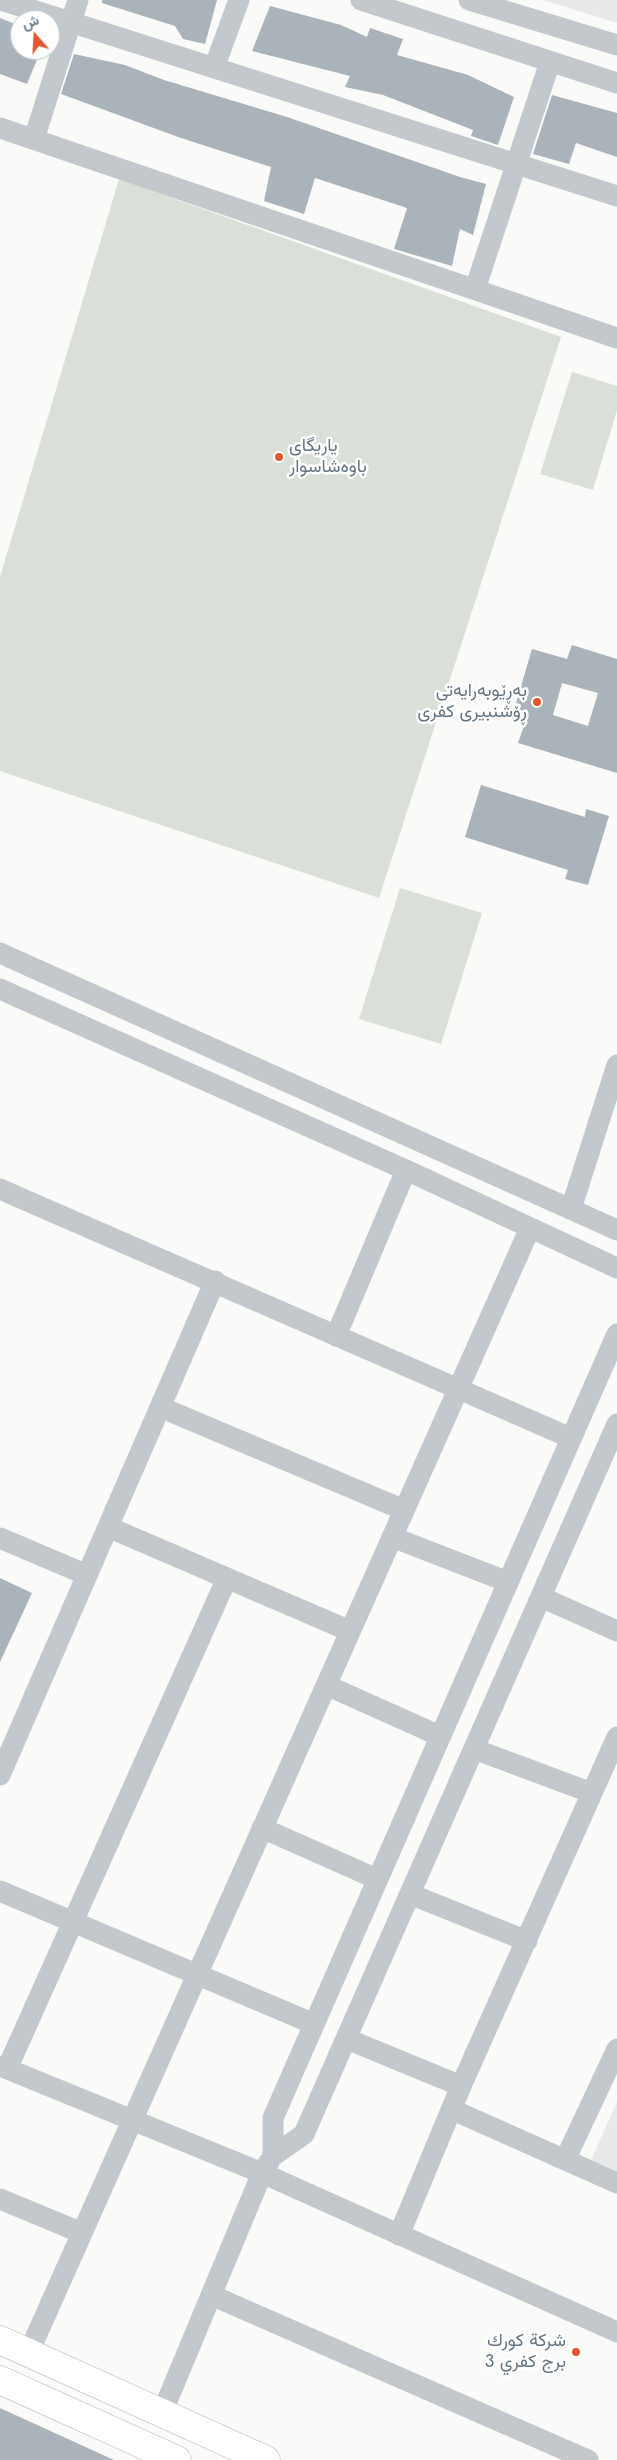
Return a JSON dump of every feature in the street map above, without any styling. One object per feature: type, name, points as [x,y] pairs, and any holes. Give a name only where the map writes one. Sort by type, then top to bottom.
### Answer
[{"type":"main road","points":[[0,2340],[266,2460]]},
{"type":"main road","points":[[0,2380],[177,2460]]},
{"type":"street","points":[[1,0],[617,196]]},
{"type":"street","points":[[34,139],[78,0]]},
{"type":"street","points":[[214,68],[239,0]]},
{"type":"street","points":[[361,0],[617,83]]},
{"type":"street","points":[[469,0],[617,45]]},
{"type":"street","points":[[475,288],[550,62]]},
{"type":"street","points":[[0,128],[475,288],[617,338]]},
{"type":"street","points":[[0,953],[617,1230]]},
{"type":"street","points":[[0,989],[406,1170],[617,1268]]},
{"type":"street","points":[[571,1209],[615,1076]]},
{"type":"street","points":[[336,1336],[406,1170]]},
{"type":"street","points":[[481,1204],[495,1175]]},
{"type":"street","points":[[0,1189],[215,1281],[571,1438]]},
{"type":"street","points":[[29,2352],[530,1228]]},
{"type":"street","points":[[0,1775],[7,1741],[87,1576],[215,1281]]},
{"type":"street","points":[[162,2413],[268,2164],[273,2118],[617,1334]]},
{"type":"street","points":[[160,1407],[404,1510]]},
{"type":"street","points":[[268,2164],[304,2134],[541,1597],[611,1453],[617,1424]]},
{"type":"street","points":[[108,1527],[350,1631]]},
{"type":"street","points":[[392,1537],[508,1582]]},
{"type":"street","points":[[0,1538],[87,1576]]},
{"type":"street","points":[[227,1578],[72,1922],[3,2068],[132,2120],[268,2164],[399,2235],[617,2332]]},
{"type":"street","points":[[541,1597],[617,1631]]},
{"type":"street","points":[[326,1685],[440,1736]]},
{"type":"street","points":[[399,2235],[462,2086],[617,1737]]},
{"type":"street","points":[[474,1749],[592,1793]]},
{"type":"street","points":[[262,1828],[377,1880]]},
{"type":"street","points":[[0,1891],[314,2024]]},
{"type":"street","points":[[410,1894],[527,1941]]},
{"type":"street","points":[[347,2039],[462,2086]]},
{"type":"street","points":[[566,2160],[617,2050]]},
{"type":"street","points":[[453,2110],[617,2183]]},
{"type":"street","points":[[0,2199],[82,2233]]},
{"type":"street","points":[[212,2295],[588,2460]]},
{"type":"shaded area","points":[[543,0],[617,0],[617,23]]},
{"type":"shaded area","name":"یاریگای باوەشاسوار","points":[[119,179],[561,337],[379,898],[0,771],[0,577]]},
{"type":"shaded area","points":[[572,372],[617,386],[617,410],[593,490],[540,474]]},
{"type":"shaded area","points":[[400,888],[482,913],[441,1044],[359,1019]]},
{"type":"shaded area","points":[[617,2102],[617,2171],[591,2160]]},
{"type":"building","points":[[102,0],[217,0],[205,44],[183,39],[175,26],[102,3]]},
{"type":"building","points":[[270,6],[341,25],[367,37],[370,28],[403,39],[397,55],[468,75],[514,97],[498,145],[471,136],[473,130],[383,95],[345,87],[350,76],[252,51]]},
{"type":"building","points":[[0,18],[10,22],[10,60],[37,60],[27,84],[0,74]]},
{"type":"building","points":[[74,54],[125,65],[164,80],[287,117],[460,177],[486,184],[473,235],[460,229],[452,266],[394,249],[407,208],[315,178],[304,214],[264,201],[271,167],[181,138],[61,94]]},
{"type":"building","points":[[552,95],[617,113],[617,157],[576,143],[569,164],[533,154]]},
{"type":"building","name":"بەڕێوبەرایەتی ڕۆشنبیری کفری","points":[[572,645],[617,659],[617,773],[518,743],[528,714],[514,710],[532,649],[567,659]],"holes":[[[562,683],[598,693],[588,726],[553,715]]]},
{"type":"building","points":[[481,785],[585,817],[586,809],[609,816],[588,885],[565,879],[568,870],[465,837]]},
{"type":"building","points":[[0,1578],[32,1593],[0,1662]]},
{"type":"building","points":[[0,2408],[114,2460],[0,2460]]},
{"type":"place","name":"یاریگای باوەشاسوار","points":[[279,457]]},
{"type":"place","name":"بەڕێوبەرایەتی ڕۆشنبیری کفری","points":[[537,702]]},
{"type":"place","name":"شركة كورك برج كفري 3","points":[[576,2352]]}]
